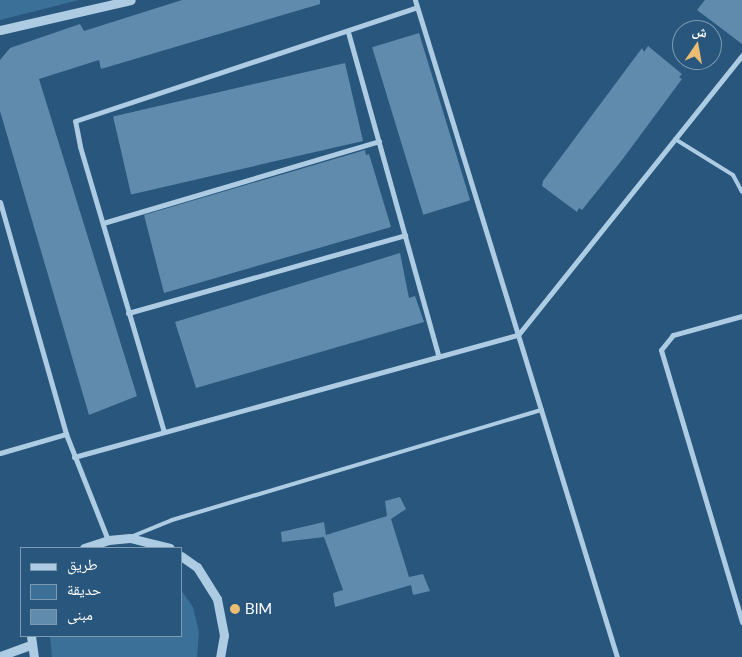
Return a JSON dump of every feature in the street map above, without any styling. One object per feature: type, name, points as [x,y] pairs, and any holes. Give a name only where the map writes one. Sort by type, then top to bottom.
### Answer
[{"type":"street","points":[[0,30],[131,0]]},
{"type":"street","points":[[415,0],[617,657]]},
{"type":"street","points":[[164,432],[75,128],[76,121],[348,32],[417,7]]},
{"type":"street","points":[[348,32],[439,357]]},
{"type":"street","points":[[74,457],[518,335],[742,55]]},
{"type":"street","points":[[103,224],[378,141]]},
{"type":"street","points":[[0,202],[66,434],[108,540]]},
{"type":"street","points":[[128,313],[405,235]]},
{"type":"street","points":[[742,316],[673,335],[661,350],[742,622]]},
{"type":"street","points":[[0,453],[66,434]]},
{"type":"street","points":[[87,547],[108,540],[130,538],[166,547]]},
{"type":"street","points":[[182,557],[197,568],[217,599],[224,635],[220,657]]},
{"type":"street","points":[[0,656],[31,640],[34,657]]},
{"type":"lane","points":[[675,139],[733,175],[742,192]]},
{"type":"lane","points":[[130,538],[172,520],[542,410]]},
{"type":"green space","points":[[0,0],[79,0],[0,20]]},
{"type":"green space","points":[[182,591],[193,607],[199,632],[197,657],[52,657],[50,637],[182,637]]},
{"type":"building","points":[[182,0],[320,0],[320,4],[101,69],[99,60],[39,79],[137,396],[89,415],[0,111],[0,60],[10,48],[80,24],[84,31]]},
{"type":"building","points":[[705,0],[742,0],[742,44],[722,29],[722,20],[710,20],[697,10]]},
{"type":"building","points":[[419,33],[470,200],[423,215],[372,47]]},
{"type":"building","points":[[648,46],[672,66],[672,70],[677,70],[682,74],[679,77],[682,79],[622,160],[582,210],[579,208],[577,212],[542,186],[543,181],[642,48],[644,52]]},
{"type":"building","points":[[345,63],[363,141],[131,194],[113,117]]},
{"type":"building","points":[[365,150],[366,155],[369,154],[391,227],[164,293],[144,215]]},
{"type":"building","points":[[400,253],[409,298],[415,296],[424,322],[196,388],[175,322]]},
{"type":"building","points":[[400,497],[406,509],[391,519],[409,577],[423,574],[430,591],[413,595],[411,585],[335,607],[333,593],[343,590],[324,537],[282,542],[281,532],[324,522],[326,535],[387,516],[385,501]]},
{"type":"place","name":"BIM","points":[[235,609]]}]
